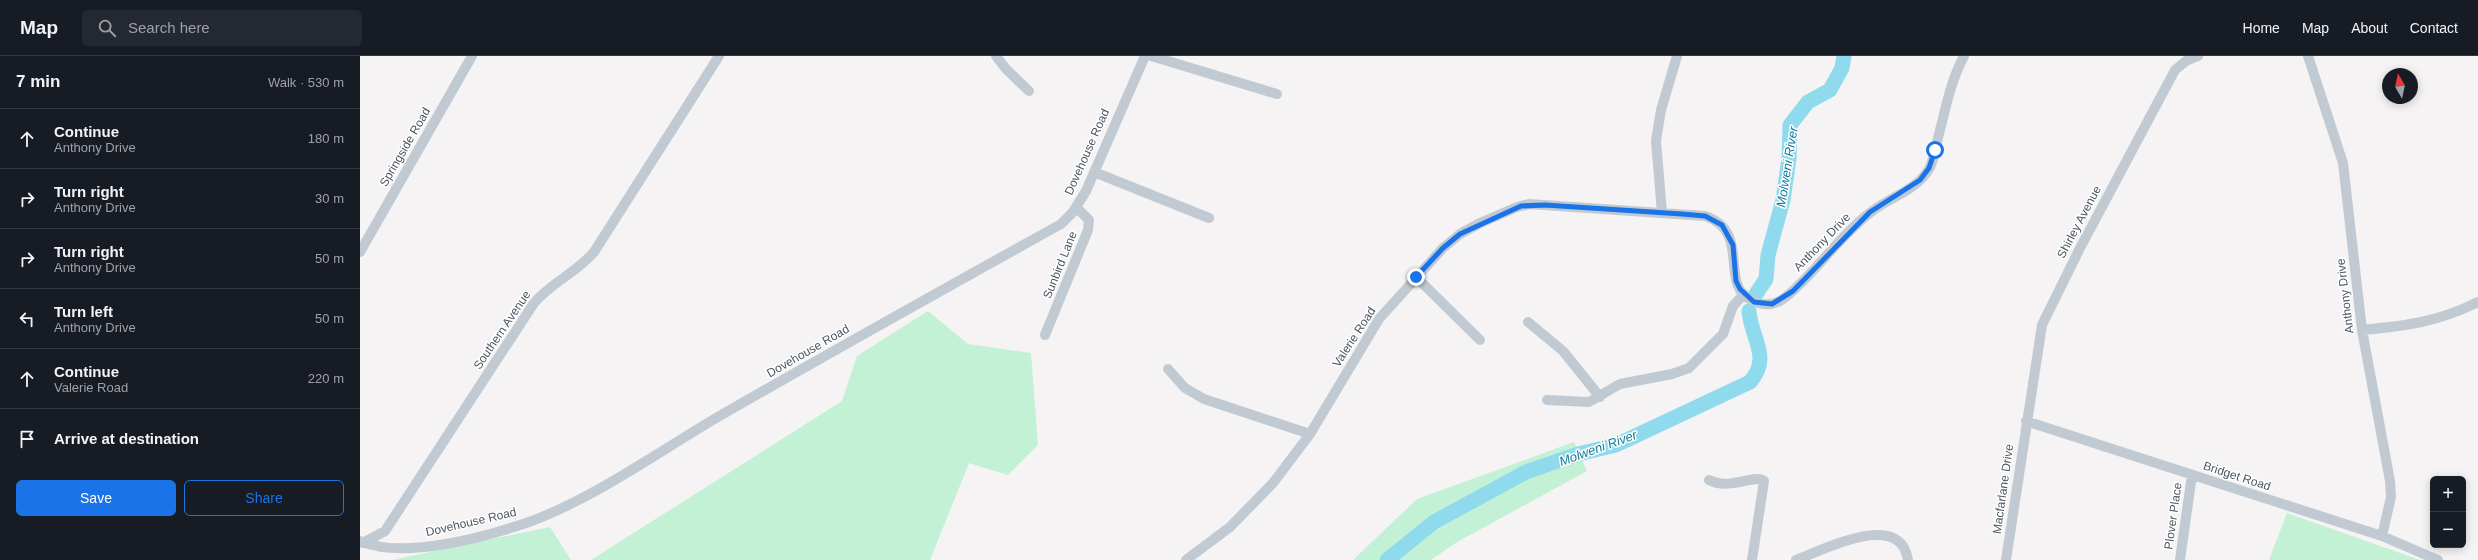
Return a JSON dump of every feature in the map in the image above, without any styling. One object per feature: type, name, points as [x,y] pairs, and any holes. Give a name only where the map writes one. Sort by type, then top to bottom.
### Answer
[{"type":"street","name":"Springside Road","points":[[360,252],[472,56]]},
{"type":"street","name":"Southern Avenue","points":[[385,531],[534,302],[556,281],[583,264],[594,252],[719,56]]},
{"type":"street","points":[[996,56],[1006,69],[1029,91]]},
{"type":"street","name":"Dovehouse Road","points":[[362,542],[388,548],[427,545],[496,531],[530,521],[564,506],[1061,224],[1077,208],[1144,56]]},
{"type":"street","points":[[1151,56],[1277,94]]},
{"type":"street","points":[[1547,400],[1585,403],[1600,397],[1620,384],[1672,374],[1689,368],[1723,334],[1732,306],[1744,294],[1736,281],[1731,240],[1722,225],[1705,216],[1662,213],[1656,141],[1661,110],[1677,56]]},
{"type":"street","name":"Anthony Drive","points":[[1744,294],[1754,302],[1765,304],[1780,301],[1793,291],[1870,212],[1920,180],[1932,161],[1952,82],[1964,56]]},
{"type":"street","name":"Shirley Avenue","points":[[2026,421],[2042,325],[2047,311],[2175,70],[2186,61],[2198,56]]},
{"type":"street","name":"Anthony Drive","points":[[2308,56],[2343,163],[2362,330],[2390,481],[2391,497],[2382,536]]},
{"type":"street","points":[[1094,172],[1209,218]]},
{"type":"street","name":"Valerie Road","points":[[1186,560],[1218,536],[1249,509],[1273,483],[1310,434],[1379,319],[1443,248],[1460,234],[1521,206],[1545,205],[1662,213]]},
{"type":"street","name":"Sunbird Lane","points":[[1045,335],[1088,230],[1089,220],[1077,208]]},
{"type":"street","points":[[1416,277],[1480,340]]},
{"type":"street","points":[[2362,330],[2423,323],[2442,318],[2478,302]]},
{"type":"street","points":[[1528,322],[1563,351],[1600,397]]},
{"type":"street","points":[[1168,369],[1186,388],[1204,399],[1310,434]]},
{"type":"street","name":"Bridget Road","points":[[2026,421],[2382,536],[2438,560]]},
{"type":"street","name":"Macfarlane Drive","points":[[2006,560],[2026,421]]},
{"type":"street","name":"Plover Place","points":[[2180,560],[2192,475]]},
{"type":"street","points":[[1709,480],[1726,485],[1758,478],[1764,481],[1752,560]]},
{"type":"street","points":[[362,542],[385,531],[388,548]]},
{"type":"street","points":[[1796,560],[1876,534],[1885,534],[1897,540],[1906,550],[1908,560]]},
{"type":"green space","points":[[928,311],[968,344],[1031,353],[1038,445],[1008,475],[969,463],[930,560],[591,560],[842,401],[857,356]]},
{"type":"green space","points":[[1574,442],[1587,471],[1457,542],[1431,560],[1353,560],[1417,499]]},
{"type":"green space","points":[[2287,513],[2420,560],[2269,560]]},
{"type":"green space","points":[[550,527],[571,560],[392,560]]},
{"type":"waterway","name":"Molweni River","points":[[1756,294],[1766,279],[1768,255],[1783,200],[1789,159],[1790,125],[1808,102],[1830,90],[1842,68],[1844,56]]},
{"type":"waterway","name":"Molweni River","points":[[1387,560],[1434,522],[1526,472],[1578,454],[1616,445],[1750,382],[1756,373],[1760,356],[1749,311]]},
{"type":"route","points":[[1416,277],[1449,242],[1460,234],[1509,210],[1529,204],[1682,214],[1705,216],[1716,220],[1722,225],[1733,245],[1736,281],[1740,289],[1746,297],[1754,302],[1772,304],[1780,301],[1793,291],[1870,212],[1907,190],[1920,180],[1929,168],[1935,150]]}]
